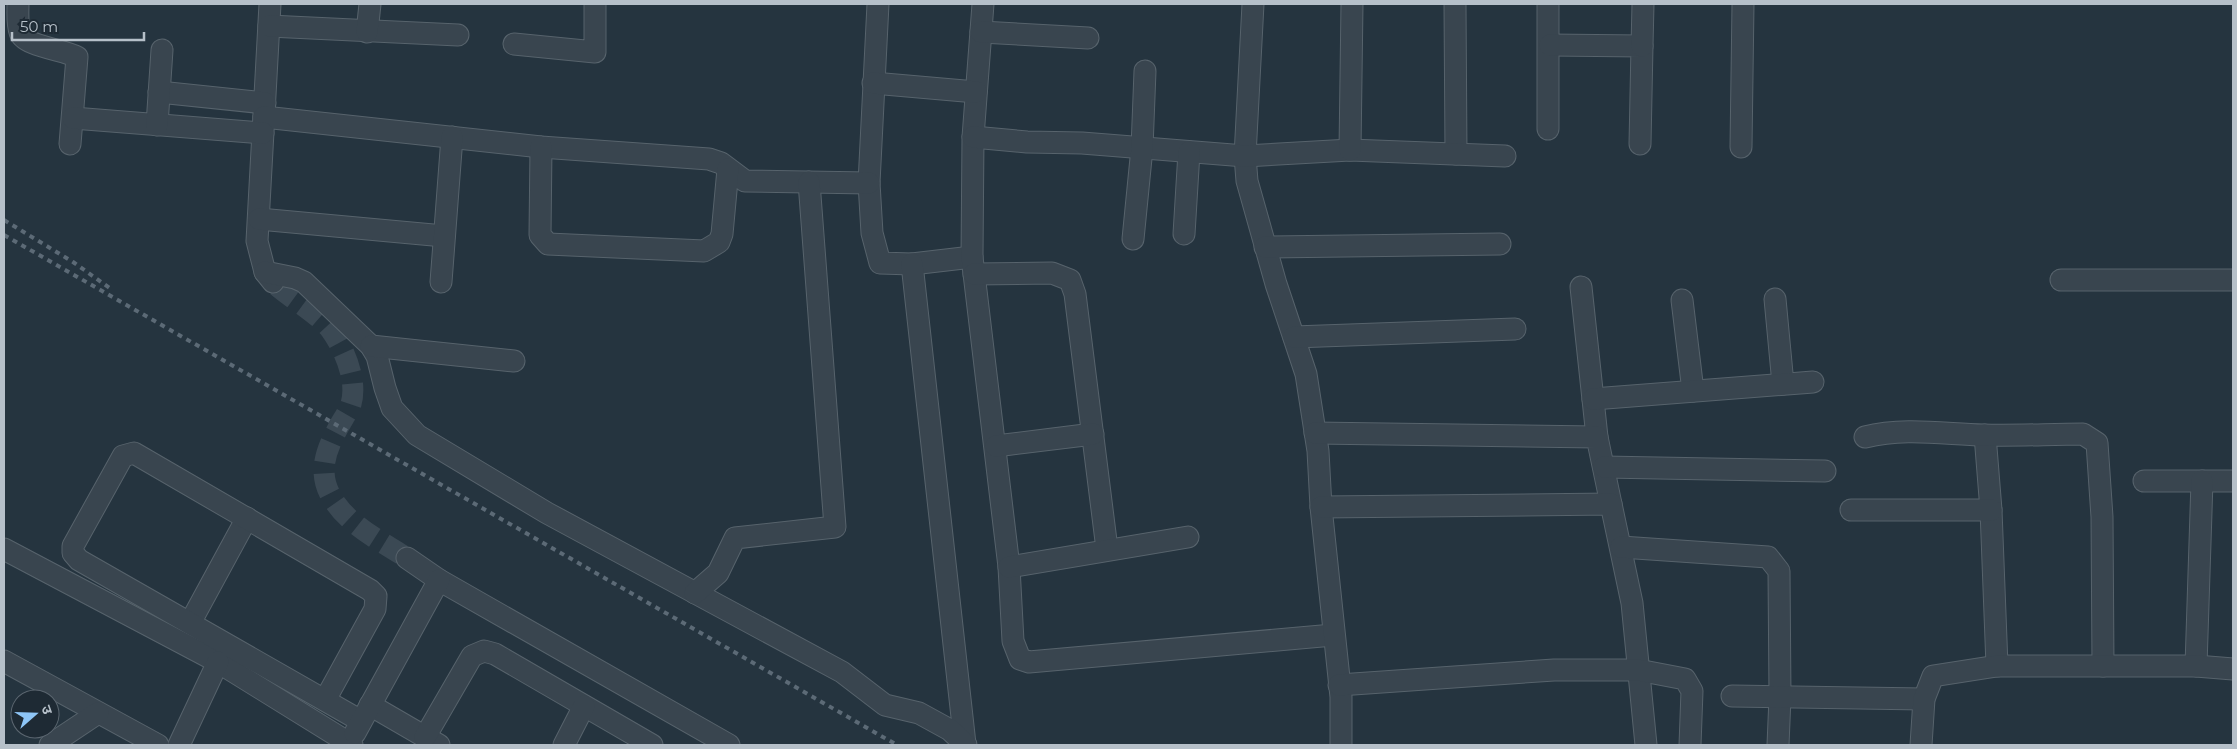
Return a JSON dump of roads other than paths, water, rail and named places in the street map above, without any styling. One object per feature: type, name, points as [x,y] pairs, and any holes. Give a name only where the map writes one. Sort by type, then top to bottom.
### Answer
[{"type":"street","points":[[18,4],[20,33],[23,38],[32,43],[77,57],[70,144]]},
{"type":"street","points":[[270,4],[257,241],[271,279],[295,278],[304,282],[371,346],[377,356],[392,408],[416,435],[547,513],[842,672],[885,705],[919,713],[950,730],[966,745]]},
{"type":"street","points":[[367,32],[370,4]]},
{"type":"street","points":[[514,44],[595,52],[595,4]]},
{"type":"street","points":[[878,4],[869,182],[872,233],[880,263],[973,266],[1052,273],[1070,280],[1075,294],[1107,549]]},
{"type":"street","points":[[983,4],[973,136],[973,266],[1009,567],[1013,641],[1020,659],[1029,662],[1333,635]]},
{"type":"street","points":[[1253,4],[1244,156],[1246,181],[1306,374],[1315,433],[1339,685],[1341,745]]},
{"type":"street","points":[[1350,150],[1352,4]]},
{"type":"street","points":[[1455,4],[1456,154]]},
{"type":"street","points":[[1548,4],[1550,45],[1548,129]]},
{"type":"street","points":[[1640,144],[1642,4]]},
{"type":"street","points":[[1741,147],[1742,4]]},
{"type":"street","points":[[269,26],[458,36]]},
{"type":"street","points":[[981,32],[1088,38]]},
{"type":"street","points":[[1550,45],[1642,46]]},
{"type":"street","points":[[157,125],[162,50]]},
{"type":"street","points":[[1133,239],[1142,148],[1145,71]]},
{"type":"street","points":[[873,82],[976,92]]},
{"type":"street","points":[[159,92],[264,118],[541,147],[709,159],[721,163],[745,181],[869,182]]},
{"type":"street","points":[[73,118],[157,125],[264,118]]},
{"type":"street","points":[[973,136],[1027,142],[1082,143],[1244,156],[1350,150],[1505,156]]},
{"type":"street","points":[[441,282],[452,137]]},
{"type":"street","points":[[541,147],[540,234],[548,244],[704,252],[719,242],[722,234],[728,169]]},
{"type":"street","points":[[1184,234],[1189,152]]},
{"type":"street","points":[[696,593],[718,573],[735,538],[835,527],[809,182]]},
{"type":"street","points":[[259,218],[444,236]]},
{"type":"street","points":[[1265,247],[1500,244]]},
{"type":"street","points":[[912,264],[966,745]]},
{"type":"street","points":[[2061,280],[2233,280]]},
{"type":"street","points":[[1582,287],[1597,437],[1632,603],[1646,745]]},
{"type":"street","points":[[1682,300],[1693,391]]},
{"type":"street","points":[[1775,300],[1783,384]]},
{"type":"street","points":[[1294,337],[1515,329]]},
{"type":"street","points":[[371,346],[514,361]]},
{"type":"street","points":[[1593,399],[1813,382]]},
{"type":"street","points":[[1865,437],[1883,432],[1910,431],[1985,435],[2083,434],[2097,443],[2102,517],[2103,666]]},
{"type":"street","points":[[1315,433],[1597,437]]},
{"type":"street","points":[[996,446],[1093,434]]},
{"type":"street","points":[[1985,435],[1991,510],[1997,666]]},
{"type":"street","points":[[324,700],[375,609],[376,596],[370,590],[134,453],[123,456],[73,546],[79,560],[324,700],[366,713],[432,741],[472,656],[484,651],[495,654],[652,745]]},
{"type":"street","points":[[1604,466],[1825,471]]},
{"type":"street","points":[[2144,481],[2233,481]]},
{"type":"street","points":[[2196,666],[2202,481]]},
{"type":"street","points":[[1321,507],[1611,504]]},
{"type":"street","points":[[1851,510],[1991,510]]},
{"type":"street","points":[[190,623],[247,518]]},
{"type":"street","points":[[1009,567],[1107,549],[1188,537]]},
{"type":"street","points":[[1621,547],[1768,557],[1779,571],[1780,697],[1778,745]]},
{"type":"street","points":[[4,548],[218,662],[350,744],[439,580]]},
{"type":"street","points":[[407,558],[439,580],[729,745]]},
{"type":"street","points":[[4,661],[158,745]]},
{"type":"street","points":[[179,745],[218,662]]},
{"type":"street","points":[[1921,745],[1924,699],[1933,676],[1997,666],[2196,666],[2233,670]]},
{"type":"street","points":[[1339,685],[1554,670],[1638,670],[1685,679],[1692,691],[1690,745]]},
{"type":"street","points":[[1732,696],[1924,699]]},
{"type":"street","points":[[564,745],[584,706]]},
{"type":"street","points":[[50,745],[98,713]]},
{"type":"tunnel","points":[[277,286],[312,312],[330,329],[345,355],[351,375],[353,385],[351,404],[328,448],[324,467],[324,477],[331,496],[346,516],[355,524],[407,558]]},
{"type":"railway","points":[[4,220],[73,262],[111,289]]},
{"type":"railway","points":[[4,235],[897,745]]}]
